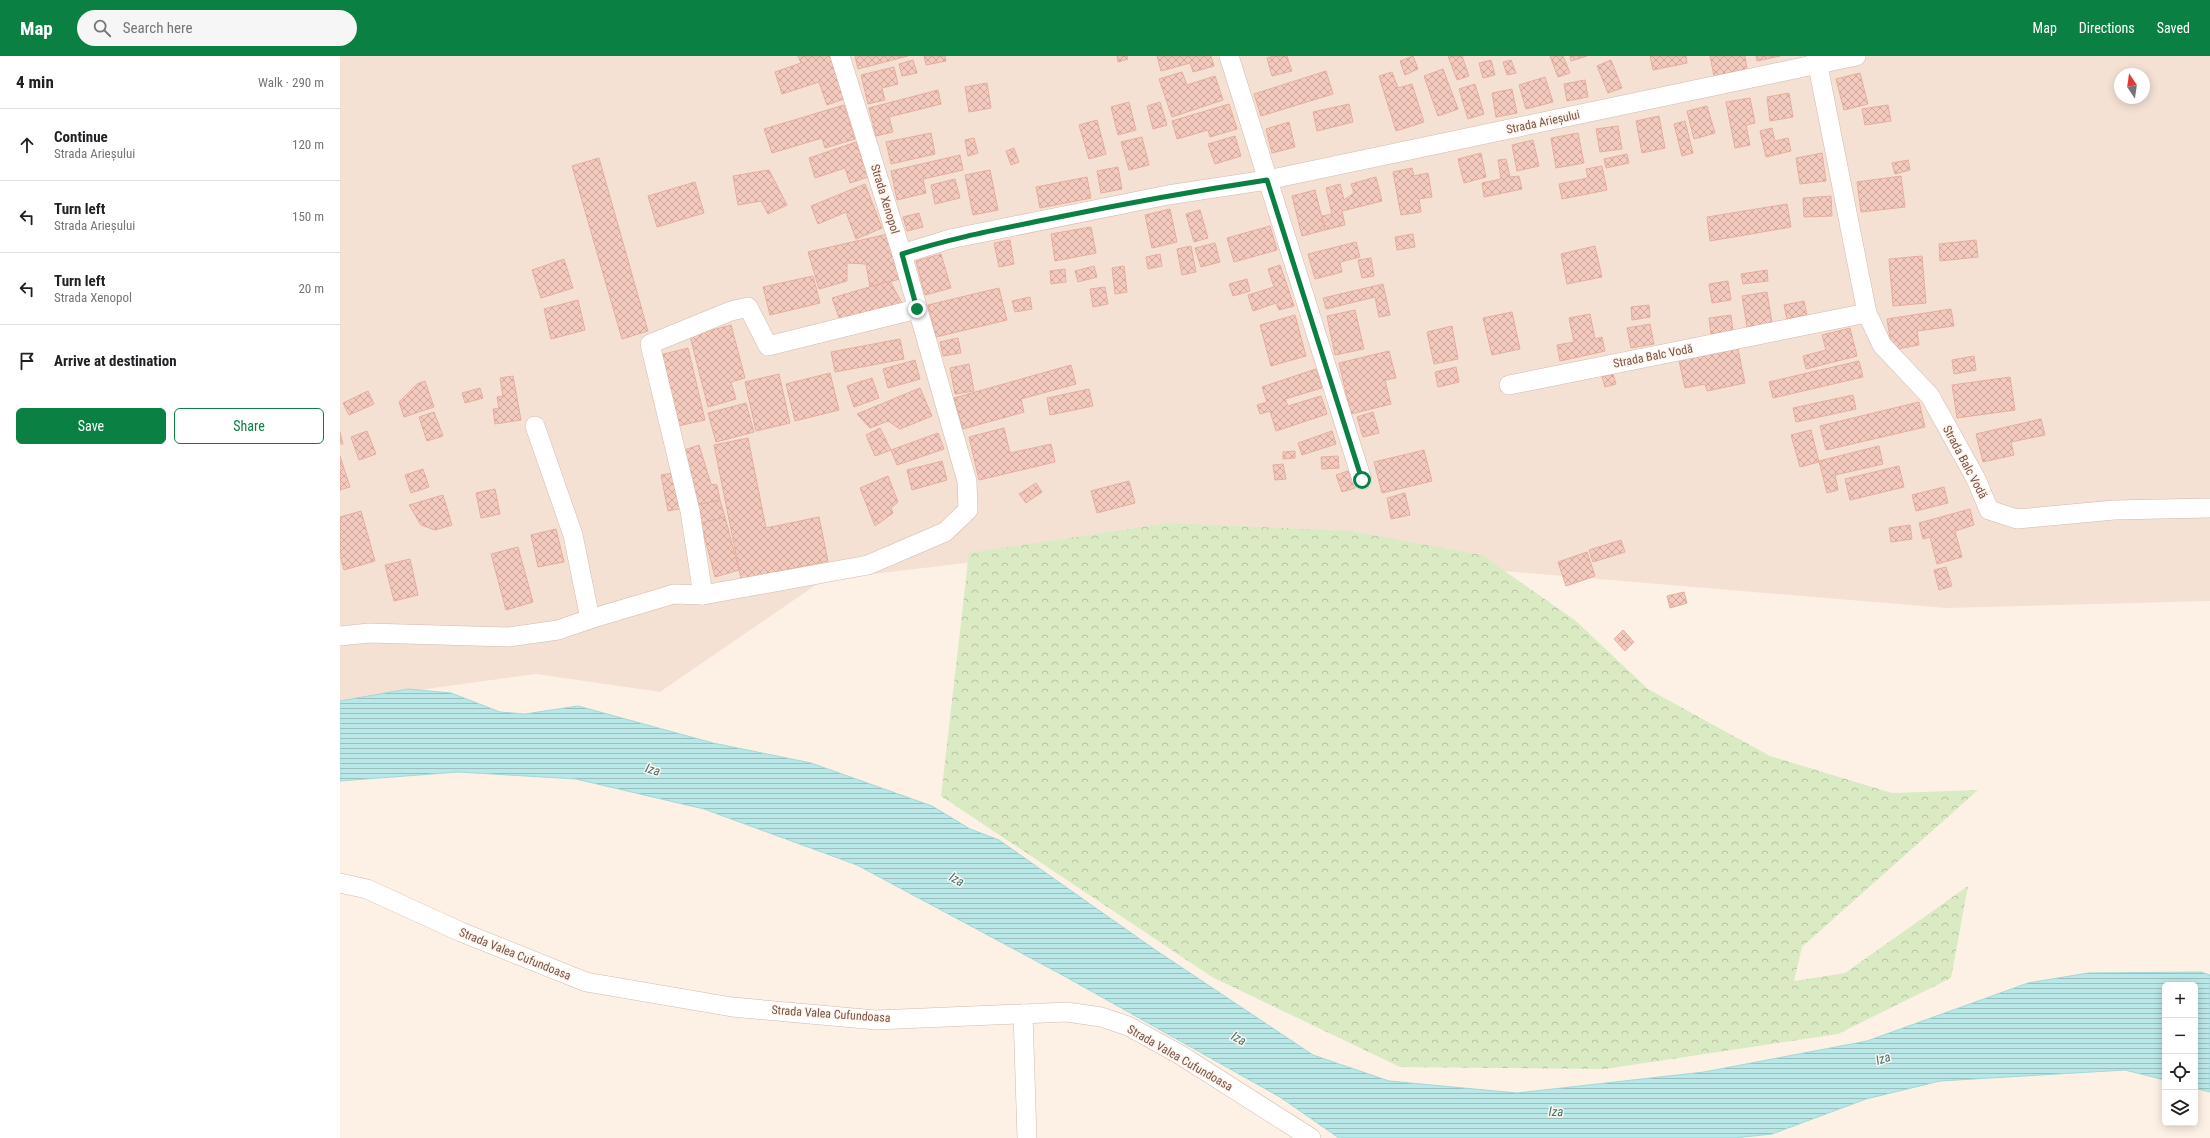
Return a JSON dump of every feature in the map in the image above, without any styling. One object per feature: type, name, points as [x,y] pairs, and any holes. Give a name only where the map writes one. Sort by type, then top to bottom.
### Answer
[{"type":"street","name":"Strada Xenopol","points":[[703,595],[868,565],[945,532],[968,510],[966,481],[902,254],[840,56]]},
{"type":"street","points":[[1229,56],[1362,480]]},
{"type":"street","points":[[1817,60],[1856,56]]},
{"type":"street","name":"Strada Arieșului","points":[[902,254],[950,238],[1168,195],[1267,180],[1817,60]]},
{"type":"street","name":"Strada Balc Vodă","points":[[1817,60],[1867,313],[1882,345],[1930,396],[1976,479],[1989,510],[2017,519],[2114,510],[2210,508]]},
{"type":"street","points":[[340,636],[369,633],[508,637],[558,630],[674,594],[703,595],[690,511],[650,344],[731,311],[748,307],[768,346],[917,309]]},
{"type":"street","name":"Strada Balc Vodă","points":[[1509,385],[1867,313]]},
{"type":"street","points":[[535,426],[573,535],[590,619]]},
{"type":"street","name":"Strada Valea Cufundoasa","points":[[340,883],[367,889],[461,932],[586,982],[732,1007],[876,1020],[1067,1012],[1101,1017],[1128,1026],[1179,1054],[1311,1138]]},
{"type":"street","points":[[1023,1014],[1028,1138]]},
{"type":"shaded area","points":[[340,56],[2210,56],[2210,601],[1946,608],[1430,565],[1101,547],[823,580],[660,692],[536,674],[340,701]]},
{"type":"green space","points":[[1168,523],[1351,531],[1482,555],[1576,621],[1648,689],[1770,756],[1892,793],[1978,790],[1802,947],[1794,981],[1845,973],[1968,886],[1951,978],[1838,1034],[1605,1069],[1400,1067],[1212,977],[941,796],[969,553]]},
{"type":"water","name":"Iza","points":[[408,689],[451,693],[500,712],[525,714],[578,706],[713,743],[811,763],[932,806],[970,829],[999,840],[1154,949],[1313,1055],[1389,1081],[1517,1093],[1704,1072],[1867,1041],[2028,983],[2088,973],[2201,972],[2210,975],[2210,1092],[2198,1089],[2198,982],[2162,982],[2162,1079],[2125,1070],[1940,1081],[1866,1099],[1772,1134],[1734,1138],[1339,1138],[1280,1097],[1066,977],[857,865],[704,809],[576,779],[458,772],[340,781],[340,701]]},
{"type":"building","points":[[798,56],[830,56],[844,99],[827,105],[819,82],[782,94],[775,72],[801,63]]},
{"type":"building","points":[[855,56],[908,56],[858,69]]},
{"type":"building","points":[[924,56],[945,56],[946,61],[926,65]]},
{"type":"building","points":[[1117,56],[1127,56],[1128,59],[1118,62]]},
{"type":"building","points":[[1157,56],[1211,56],[1214,66],[1193,72],[1190,63],[1161,71]]},
{"type":"building","points":[[1274,56],[1287,56],[1292,71],[1272,76],[1267,58]]},
{"type":"building","points":[[1413,56],[1418,69],[1405,75],[1400,61]]},
{"type":"building","points":[[1448,56],[1462,56],[1469,76],[1457,80]]},
{"type":"building","points":[[1550,56],[1563,56],[1570,73],[1558,77]]},
{"type":"building","points":[[1570,56],[1587,56],[1571,61]]},
{"type":"building","points":[[1650,56],[1686,56],[1687,63],[1653,70]]},
{"type":"building","points":[[1710,56],[1745,56],[1747,69],[1714,76]]},
{"type":"building","points":[[1756,56],[1780,56],[1757,61]]},
{"type":"building","points":[[913,60],[917,73],[902,76],[899,64]]},
{"type":"building","points":[[1491,60],[1495,75],[1483,78],[1479,63]]},
{"type":"building","points":[[1511,60],[1516,73],[1507,75],[1503,62]]},
{"type":"building","points":[[1611,60],[1622,88],[1608,93],[1597,66]]},
{"type":"building","points":[[894,67],[898,84],[882,88],[885,100],[868,104],[861,75]]},
{"type":"building","points":[[1443,69],[1458,109],[1438,116],[1424,76]]},
{"type":"building","points":[[1326,71],[1333,94],[1261,116],[1254,94]]},
{"type":"building","points":[[1182,72],[1187,85],[1215,76],[1223,100],[1172,117],[1159,79]]},
{"type":"building","points":[[1392,72],[1398,88],[1412,84],[1424,122],[1396,131],[1379,76]]},
{"type":"building","points":[[1860,73],[1868,104],[1844,110],[1836,79]]},
{"type":"building","points":[[1545,77],[1553,102],[1526,109],[1519,85]]},
{"type":"building","points":[[1585,80],[1588,97],[1567,101],[1564,84]]},
{"type":"building","points":[[987,83],[991,108],[969,112],[965,87]]},
{"type":"building","points":[[1475,84],[1484,114],[1468,119],[1459,89]]},
{"type":"building","points":[[1512,89],[1517,113],[1496,117],[1492,93]]},
{"type":"building","points":[[938,90],[941,104],[889,117],[893,132],[876,136],[869,108]]},
{"type":"building","points":[[1789,93],[1793,117],[1770,121],[1767,97]]},
{"type":"building","points":[[1750,98],[1755,123],[1746,125],[1750,145],[1735,148],[1726,102]]},
{"type":"building","points":[[1129,102],[1136,130],[1118,135],[1111,107]]},
{"type":"building","points":[[1160,102],[1167,125],[1153,129],[1147,106]]},
{"type":"building","points":[[1229,104],[1237,129],[1210,137],[1208,130],[1177,139],[1172,121]]},
{"type":"building","points":[[1349,104],[1353,122],[1317,131],[1313,112]]},
{"type":"building","points":[[844,105],[855,139],[825,148],[822,138],[772,153],[764,129]]},
{"type":"building","points":[[1888,105],[1891,121],[1865,125],[1862,109]]},
{"type":"building","points":[[1707,106],[1715,133],[1694,139],[1687,111]]},
{"type":"building","points":[[1659,116],[1665,148],[1642,153],[1636,121]]},
{"type":"building","points":[[1097,120],[1106,154],[1089,159],[1079,125]]},
{"type":"building","points":[[1685,121],[1693,153],[1682,156],[1674,124]]},
{"type":"building","points":[[1289,122],[1295,147],[1272,153],[1266,129]]},
{"type":"building","points":[[1618,126],[1622,149],[1600,152],[1596,129]]},
{"type":"building","points":[[1772,128],[1775,141],[1788,138],[1791,151],[1766,157],[1760,131]]},
{"type":"building","points":[[931,133],[935,154],[891,164],[886,142]]},
{"type":"building","points":[[1578,133],[1584,163],[1556,168],[1551,138]]},
{"type":"building","points":[[1235,136],[1241,156],[1215,164],[1208,144]]},
{"type":"building","points":[[1142,137],[1149,165],[1129,170],[1121,142]]},
{"type":"building","points":[[974,138],[978,153],[968,156],[965,140]]},
{"type":"building","points":[[1533,140],[1539,166],[1517,171],[1512,145]]},
{"type":"building","points":[[856,142],[868,177],[850,183],[845,168],[815,178],[809,158]]},
{"type":"building","points":[[1014,148],[1019,162],[1011,165],[1006,151]]},
{"type":"building","points":[[1481,153],[1486,177],[1464,183],[1458,159]]},
{"type":"building","points":[[1822,153],[1826,181],[1800,184],[1796,158]]},
{"type":"building","points":[[1627,154],[1629,163],[1606,168],[1604,159]]},
{"type":"building","points":[[960,155],[963,170],[923,179],[926,193],[897,200],[891,171]]},
{"type":"building","points":[[599,158],[648,331],[622,339],[572,166]]},
{"type":"building","points":[[1506,159],[1510,177],[1519,176],[1522,189],[1484,197],[1482,183],[1501,179],[1498,160]]},
{"type":"building","points":[[1908,160],[1910,170],[1895,174],[1892,163]]},
{"type":"building","points":[[1602,166],[1607,190],[1562,199],[1559,184],[1588,178],[1586,169]]},
{"type":"building","points":[[1118,167],[1122,189],[1101,193],[1097,171]]},
{"type":"building","points":[[1412,168],[1414,176],[1428,173],[1432,197],[1419,199],[1421,212],[1401,215],[1393,172]]},
{"type":"building","points":[[769,170],[787,205],[768,214],[761,201],[738,205],[733,176]]},
{"type":"building","points":[[990,170],[998,210],[973,215],[965,175]]},
{"type":"building","points":[[1901,176],[1905,207],[1861,212],[1857,182]]},
{"type":"building","points":[[1087,177],[1091,198],[1040,208],[1036,187]]},
{"type":"building","points":[[1376,177],[1382,201],[1342,211],[1345,225],[1325,230],[1322,216],[1332,214],[1326,188],[1340,184],[1344,200],[1354,193],[1351,184]]},
{"type":"building","points":[[955,179],[960,198],[935,204],[931,185]]},
{"type":"building","points":[[695,182],[704,213],[657,227],[648,196]]},
{"type":"building","points":[[865,184],[882,228],[856,239],[846,212],[818,224],[811,206]]},
{"type":"building","points":[[1315,190],[1325,230],[1302,236],[1292,196]]},
{"type":"building","points":[[1831,196],[1832,216],[1804,217],[1803,198]]},
{"type":"building","points":[[1787,204],[1791,227],[1710,241],[1707,217]]},
{"type":"building","points":[[1170,209],[1177,242],[1152,248],[1145,215]]},
{"type":"building","points":[[1200,210],[1208,238],[1194,242],[1186,214]]},
{"type":"building","points":[[919,213],[923,227],[907,231],[903,217]]},
{"type":"building","points":[[1270,226],[1277,250],[1234,262],[1227,238]]},
{"type":"building","points":[[1091,227],[1096,253],[1055,261],[1051,234]]},
{"type":"building","points":[[888,234],[900,279],[870,287],[866,264],[847,263],[847,281],[819,289],[808,252]]},
{"type":"building","points":[[1413,234],[1415,247],[1397,250],[1395,237]]},
{"type":"building","points":[[1010,240],[1014,264],[999,267],[994,243]]},
{"type":"building","points":[[1976,240],[1978,257],[1940,261],[1939,244]]},
{"type":"building","points":[[1356,242],[1360,257],[1340,262],[1342,272],[1315,279],[1308,254]]},
{"type":"building","points":[[1215,243],[1220,262],[1201,267],[1195,248]]},
{"type":"building","points":[[1191,246],[1196,272],[1182,275],[1177,249]]},
{"type":"building","points":[[1595,246],[1602,277],[1567,284],[1561,254]]},
{"type":"building","points":[[941,254],[951,288],[925,295],[916,261]]},
{"type":"building","points":[[1160,254],[1162,266],[1148,269],[1146,257]]},
{"type":"building","points":[[1922,256],[1926,303],[1893,306],[1889,259]]},
{"type":"building","points":[[1371,258],[1374,276],[1362,278],[1358,260]]},
{"type":"building","points":[[564,259],[573,288],[541,298],[532,270]]},
{"type":"building","points":[[1280,265],[1294,306],[1279,310],[1276,303],[1253,311],[1248,295],[1274,287],[1268,269]]},
{"type":"building","points":[[1094,266],[1097,277],[1078,282],[1075,271]]},
{"type":"building","points":[[1124,266],[1127,292],[1115,294],[1112,268]]},
{"type":"building","points":[[1065,269],[1066,282],[1051,284],[1050,271]]},
{"type":"building","points":[[1767,270],[1768,281],[1743,284],[1741,274]]},
{"type":"building","points":[[813,276],[820,303],[770,315],[763,287]]},
{"type":"building","points":[[1247,279],[1250,291],[1233,296],[1229,284]]},
{"type":"building","points":[[890,281],[903,305],[841,323],[832,298]]},
{"type":"building","points":[[1728,281],[1731,300],[1712,303],[1709,284]]},
{"type":"building","points":[[1383,284],[1390,315],[1379,317],[1375,297],[1326,309],[1323,298]]},
{"type":"building","points":[[1105,287],[1108,304],[1093,307],[1090,289]]},
{"type":"building","points":[[999,288],[1007,320],[936,337],[928,305]]},
{"type":"building","points":[[1767,292],[1772,323],[1747,327],[1742,296]]},
{"type":"building","points":[[1030,297],[1032,309],[1015,312],[1012,301]]},
{"type":"building","points":[[578,300],[585,330],[551,339],[544,309]]},
{"type":"building","points":[[1804,301],[1807,315],[1787,319],[1784,305]]},
{"type":"building","points":[[1649,305],[1650,317],[1632,320],[1631,307]]},
{"type":"building","points":[[1951,309],[1954,326],[1917,331],[1919,345],[1892,350],[1887,319]]},
{"type":"building","points":[[1355,310],[1364,349],[1335,355],[1327,316]]},
{"type":"building","points":[[1512,312],[1520,349],[1492,355],[1483,318]]},
{"type":"building","points":[[1590,314],[1595,339],[1602,337],[1605,351],[1560,361],[1557,345],[1574,342],[1569,318]]},
{"type":"building","points":[[1295,315],[1306,356],[1271,366],[1260,325]]},
{"type":"building","points":[[1731,315],[1733,331],[1711,334],[1709,318]]},
{"type":"building","points":[[1650,324],[1654,344],[1631,348],[1627,328]]},
{"type":"building","points":[[731,325],[745,378],[731,382],[736,399],[708,407],[690,336]]},
{"type":"building","points":[[1452,326],[1458,359],[1434,364],[1427,332]]},
{"type":"building","points":[[1850,328],[1857,356],[1806,369],[1803,356],[1826,350],[1822,335]]},
{"type":"building","points":[[958,338],[961,353],[943,356],[940,342]]},
{"type":"building","points":[[900,339],[904,359],[835,372],[831,352]]},
{"type":"building","points":[[1737,344],[1745,383],[1707,391],[1705,384],[1685,388],[1678,356]]},
{"type":"building","points":[[688,348],[705,420],[678,426],[660,355]]},
{"type":"building","points":[[1389,351],[1396,378],[1385,380],[1391,404],[1351,414],[1339,363]]},
{"type":"building","points":[[1974,356],[1976,370],[1954,374],[1952,360]]},
{"type":"building","points":[[915,360],[920,379],[888,388],[883,369]]},
{"type":"building","points":[[1859,361],[1863,377],[1773,398],[1769,382]]},
{"type":"building","points":[[969,364],[974,391],[955,394],[950,368]]},
{"type":"building","points":[[1071,365],[1076,384],[1021,399],[1024,412],[963,429],[954,398]]},
{"type":"building","points":[[1456,367],[1459,382],[1438,387],[1435,372]]},
{"type":"building","points":[[1316,369],[1322,388],[1285,399],[1288,406],[1321,396],[1327,414],[1276,431],[1270,411],[1260,414],[1257,405],[1267,402],[1262,387]]},
{"type":"building","points":[[830,373],[839,410],[795,421],[786,384]]},
{"type":"building","points":[[779,374],[790,423],[756,431],[745,382]]},
{"type":"building","points":[[1613,374],[1616,384],[1605,387],[1602,377]]},
{"type":"building","points":[[513,376],[521,420],[495,424],[493,409],[499,408],[497,397],[503,396],[500,378]]},
{"type":"building","points":[[2010,377],[2015,410],[1957,418],[1952,385]]},
{"type":"building","points":[[872,378],[879,398],[854,407],[847,386]]},
{"type":"building","points":[[425,381],[434,407],[404,417],[399,402],[417,384]]},
{"type":"building","points":[[480,388],[483,398],[465,403],[462,393]]},
{"type":"building","points":[[920,388],[932,416],[900,429],[888,421],[870,428],[857,414]]},
{"type":"building","points":[[1089,389],[1093,406],[1050,415],[1047,398]]},
{"type":"building","points":[[368,391],[374,404],[349,415],[343,403]]},
{"type":"building","points":[[1853,395],[1856,409],[1796,422],[1793,408]]},
{"type":"building","points":[[1919,402],[1925,427],[1826,450],[1820,426]]},
{"type":"building","points":[[746,403],[754,432],[716,442],[708,413]]},
{"type":"building","points":[[434,412],[443,436],[427,441],[419,417]]},
{"type":"building","points":[[1373,412],[1379,433],[1363,437],[1357,417]]},
{"type":"building","points":[[2041,419],[2045,435],[2011,442],[2014,455],[1983,462],[1976,434]]},
{"type":"building","points":[[880,428],[891,450],[875,456],[866,435]]},
{"type":"building","points":[[1004,428],[1010,453],[1051,444],[1055,462],[979,480],[969,437]]},
{"type":"building","points":[[1811,430],[1819,462],[1800,467],[1791,435]]},
{"type":"building","points":[[367,431],[376,454],[359,460],[351,437]]},
{"type":"building","points":[[1332,431],[1336,444],[1302,455],[1298,443]]},
{"type":"building","points":[[340,432],[343,444],[340,444]]},
{"type":"building","points":[[938,433],[944,449],[897,465],[891,450]]},
{"type":"building","points":[[748,438],[766,528],[819,517],[828,561],[741,579],[714,445]]},
{"type":"building","points":[[699,445],[711,484],[717,485],[720,500],[697,505],[681,451]]},
{"type":"building","points":[[1879,446],[1883,464],[1835,475],[1838,490],[1827,493],[1819,461]]},
{"type":"building","points":[[1424,450],[1432,481],[1382,493],[1374,462]]},
{"type":"building","points":[[1295,451],[1295,458],[1283,459],[1283,452]]},
{"type":"building","points":[[340,456],[350,487],[340,490]]},
{"type":"building","points":[[1338,456],[1339,468],[1322,469],[1321,457]]},
{"type":"building","points":[[942,461],[947,480],[912,490],[907,470]]},
{"type":"building","points":[[1283,464],[1286,479],[1275,480],[1273,465]]},
{"type":"building","points":[[1899,466],[1904,487],[1850,500],[1845,479]]},
{"type":"building","points":[[423,469],[429,487],[411,493],[405,475]]},
{"type":"building","points":[[1348,471],[1355,488],[1342,492],[1336,475]]},
{"type":"building","points":[[678,472],[684,508],[668,511],[661,475]]},
{"type":"building","points":[[888,476],[898,502],[891,508],[893,513],[875,526],[860,488]]},
{"type":"building","points":[[1129,481],[1135,503],[1097,513],[1091,491]]},
{"type":"building","points":[[1036,483],[1042,492],[1026,503],[1019,494]]},
{"type":"building","points":[[1944,487],[1948,503],[1916,511],[1912,495]]},
{"type":"building","points":[[495,489],[500,514],[481,518],[476,493]]},
{"type":"building","points":[[1405,493],[1410,515],[1391,519],[1387,498]]},
{"type":"building","points":[[443,495],[452,525],[435,530],[421,525],[409,505]]},
{"type":"building","points":[[720,500],[725,517],[701,523],[697,505]]},
{"type":"building","points":[[1970,509],[1974,525],[1955,531],[1962,557],[1937,564],[1930,537],[1923,539],[1919,523]]},
{"type":"building","points":[[361,511],[375,561],[344,570],[340,555],[340,517]]},
{"type":"building","points":[[725,517],[739,570],[715,577],[701,523]]},
{"type":"building","points":[[1910,525],[1912,539],[1891,542],[1889,528]]},
{"type":"building","points":[[556,529],[564,562],[538,567],[531,535]]},
{"type":"building","points":[[1621,540],[1625,552],[1593,562],[1589,550]]},
{"type":"building","points":[[518,547],[533,602],[506,610],[491,554]]},
{"type":"building","points":[[1587,552],[1595,576],[1566,586],[1558,562]]},
{"type":"building","points":[[410,559],[418,595],[394,601],[385,565]]},
{"type":"building","points":[[1946,567],[1952,586],[1939,590],[1934,570]]},
{"type":"building","points":[[1684,592],[1687,603],[1670,608],[1667,596]]},
{"type":"building","points":[[1623,630],[1634,642],[1625,651],[1614,639]]},
{"type":"route","points":[[917,309],[905,270],[902,254],[950,238],[1168,195],[1267,180],[1362,480]]}]
